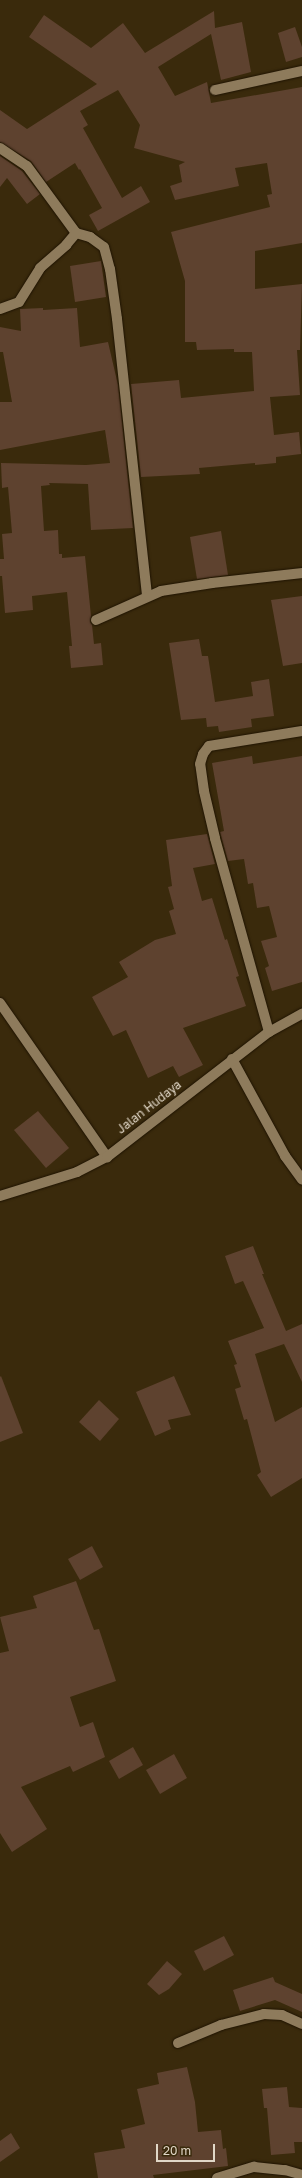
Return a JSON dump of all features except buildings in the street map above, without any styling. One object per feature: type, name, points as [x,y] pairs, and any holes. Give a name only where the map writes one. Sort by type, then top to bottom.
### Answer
[{"type":"street","points":[[215,90],[302,71]]},
{"type":"street","points":[[0,148],[27,166],[76,233],[90,237],[104,247],[110,269],[147,596]]},
{"type":"street","points":[[0,309],[18,302],[40,268],[76,233]]},
{"type":"street","points":[[96,620],[161,591],[212,583],[302,573]]},
{"type":"street","points":[[269,1032],[215,838],[204,791],[200,764],[203,754],[209,746],[302,731]]},
{"type":"street","points":[[0,1003],[107,1157]]},
{"type":"street","name":"Jalan Hudaya","points":[[0,1196],[77,1172],[107,1157],[232,1059],[269,1032],[302,1014]]},
{"type":"street","points":[[232,1059],[285,1156],[302,1179]]},
{"type":"street","points":[[178,2043],[221,2025],[264,2014],[282,2015],[302,2024]]},
{"type":"street","points":[[218,2178],[254,2167],[285,2170],[302,2175]]}]
